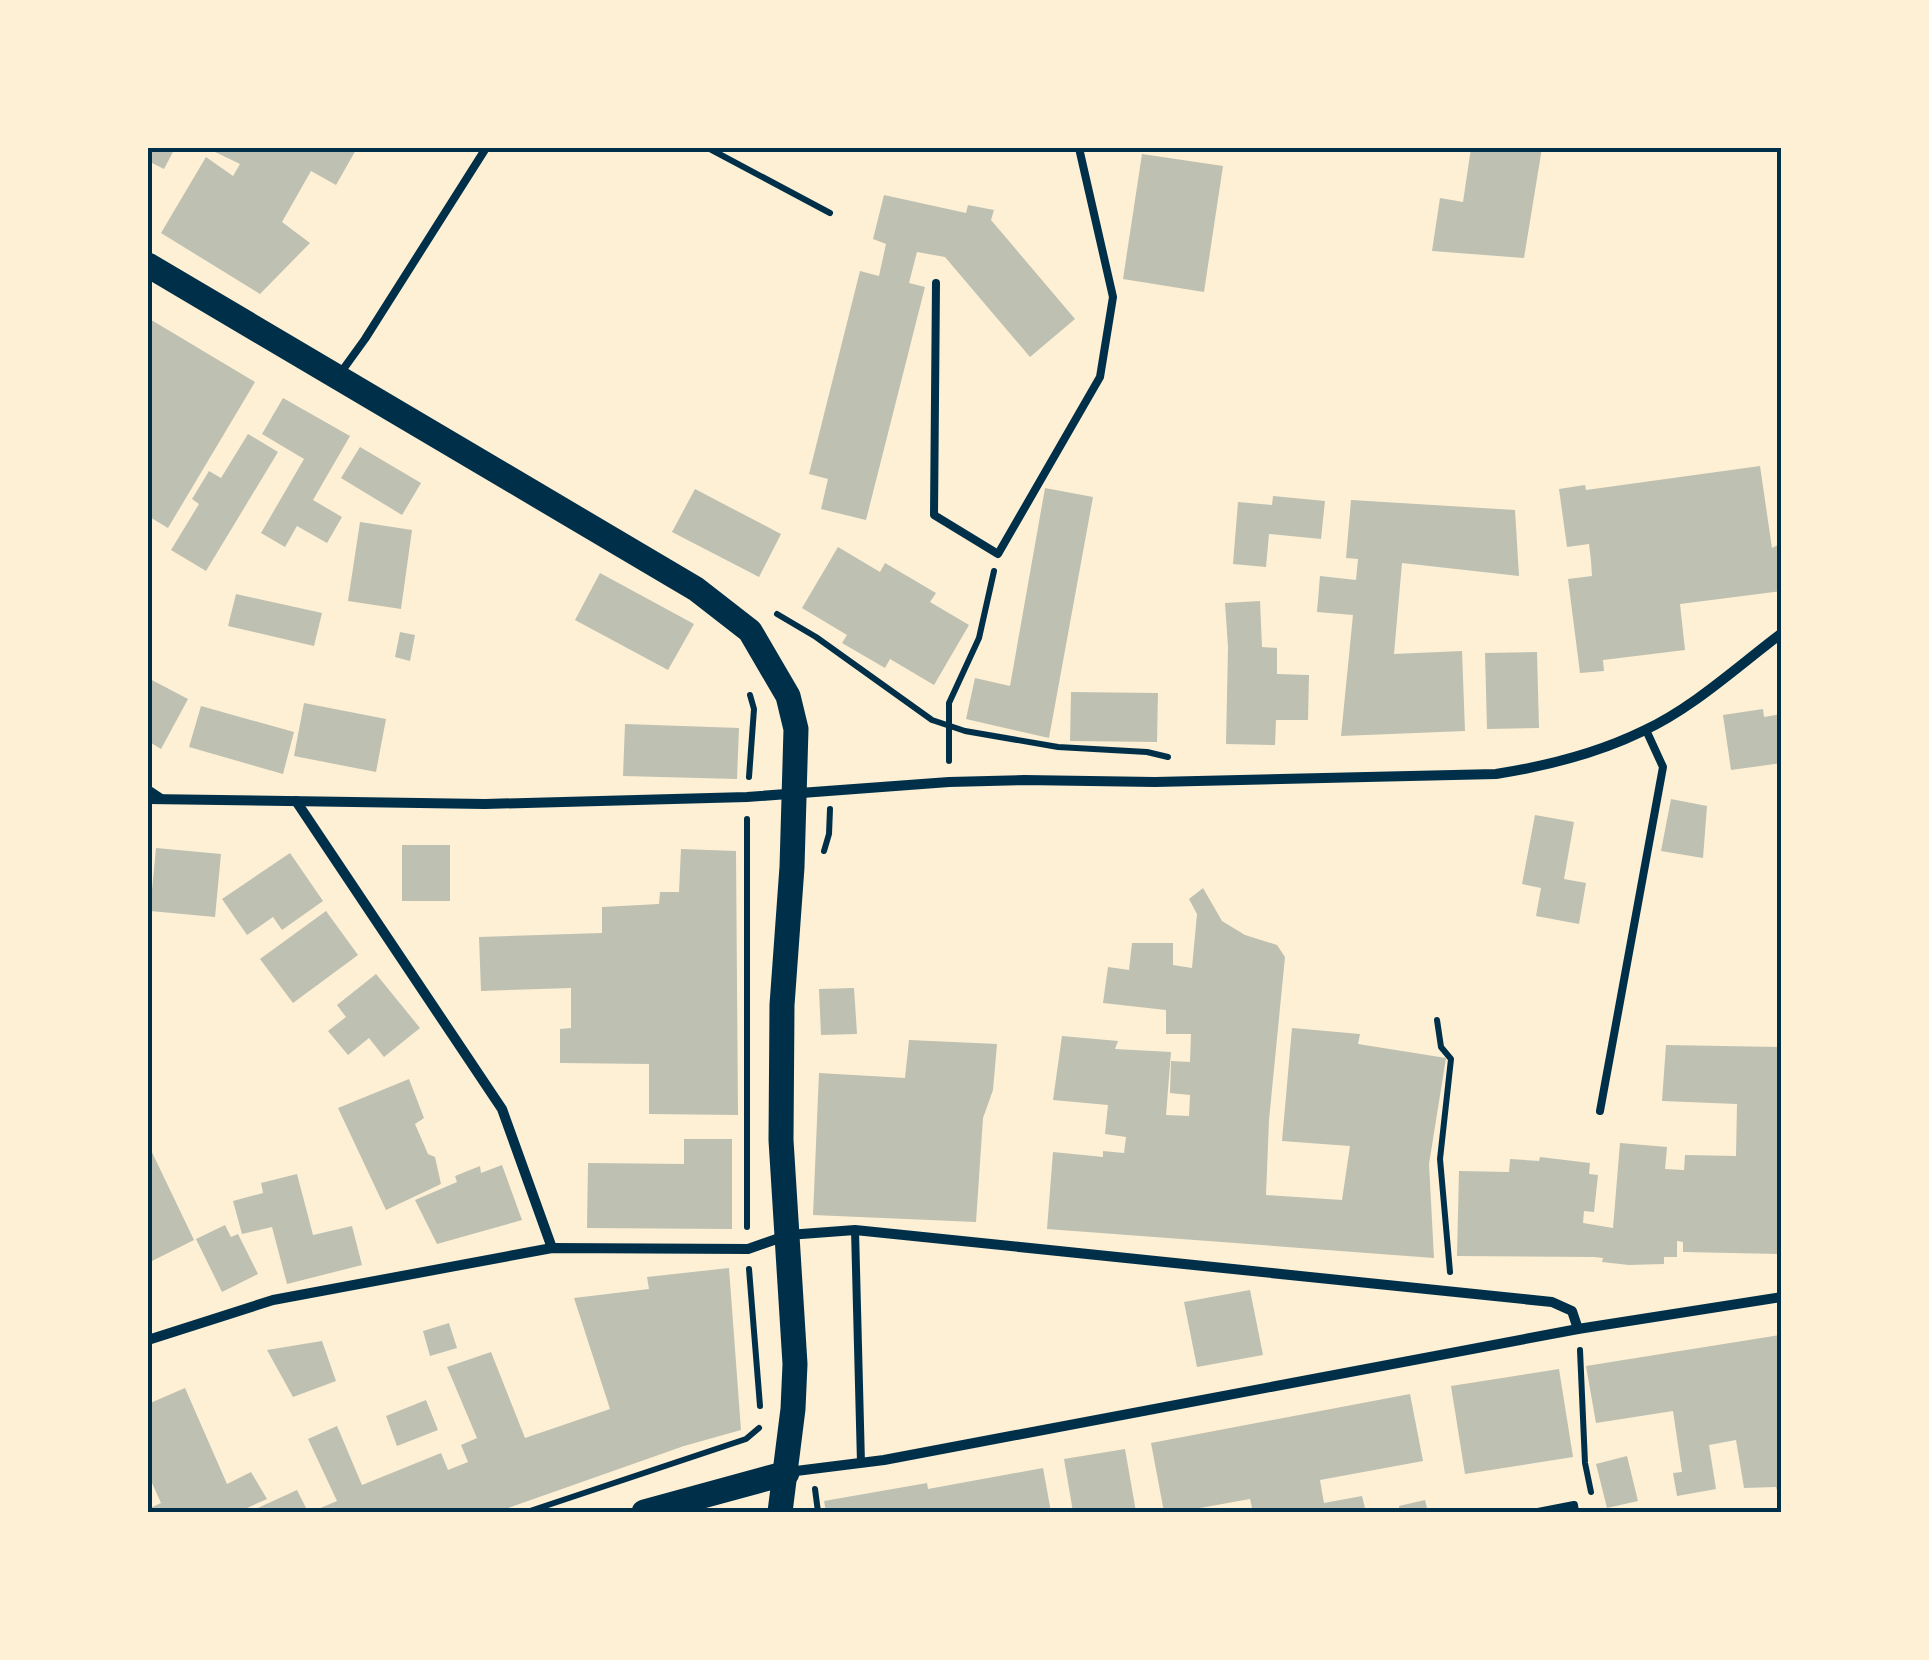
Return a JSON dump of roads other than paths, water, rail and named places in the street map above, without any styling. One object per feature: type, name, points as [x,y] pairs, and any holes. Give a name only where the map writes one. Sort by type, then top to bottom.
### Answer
[{"type":"main road","points":[[148,266],[696,589],[750,631],[788,696],[796,729],[796,792],[782,1005],[781,1140],[795,1364],[780,1512]]},
{"type":"main road","points":[[644,1512],[786,1472]]},
{"type":"main road","points":[[786,1472],[795,1512]]},
{"type":"street","points":[[148,798],[485,804],[748,797],[948,782],[1496,774],[1588,754],[1646,730],[1782,633]]},
{"type":"street","points":[[296,801],[502,1109],[552,1248]]},
{"type":"street","points":[[148,1340],[273,1300],[552,1248],[748,1250],[788,1235],[855,1230],[1552,1302],[1572,1311],[1578,1329]]},
{"type":"street","points":[[786,1472],[861,1463],[1578,1329],[1782,1296]]},
{"type":"lane","points":[[338,376],[486,148]]},
{"type":"lane","points":[[936,283],[934,515],[998,554],[1100,377],[1113,296],[1079,148]]},
{"type":"lane","points":[[1600,1111],[1663,768],[1646,730]]},
{"type":"lane","points":[[148,790],[163,799]]},
{"type":"lane","points":[[855,1230],[861,1463]]},
{"type":"lane","points":[[1538,1512],[1574,1505],[1575,1512]]}]
